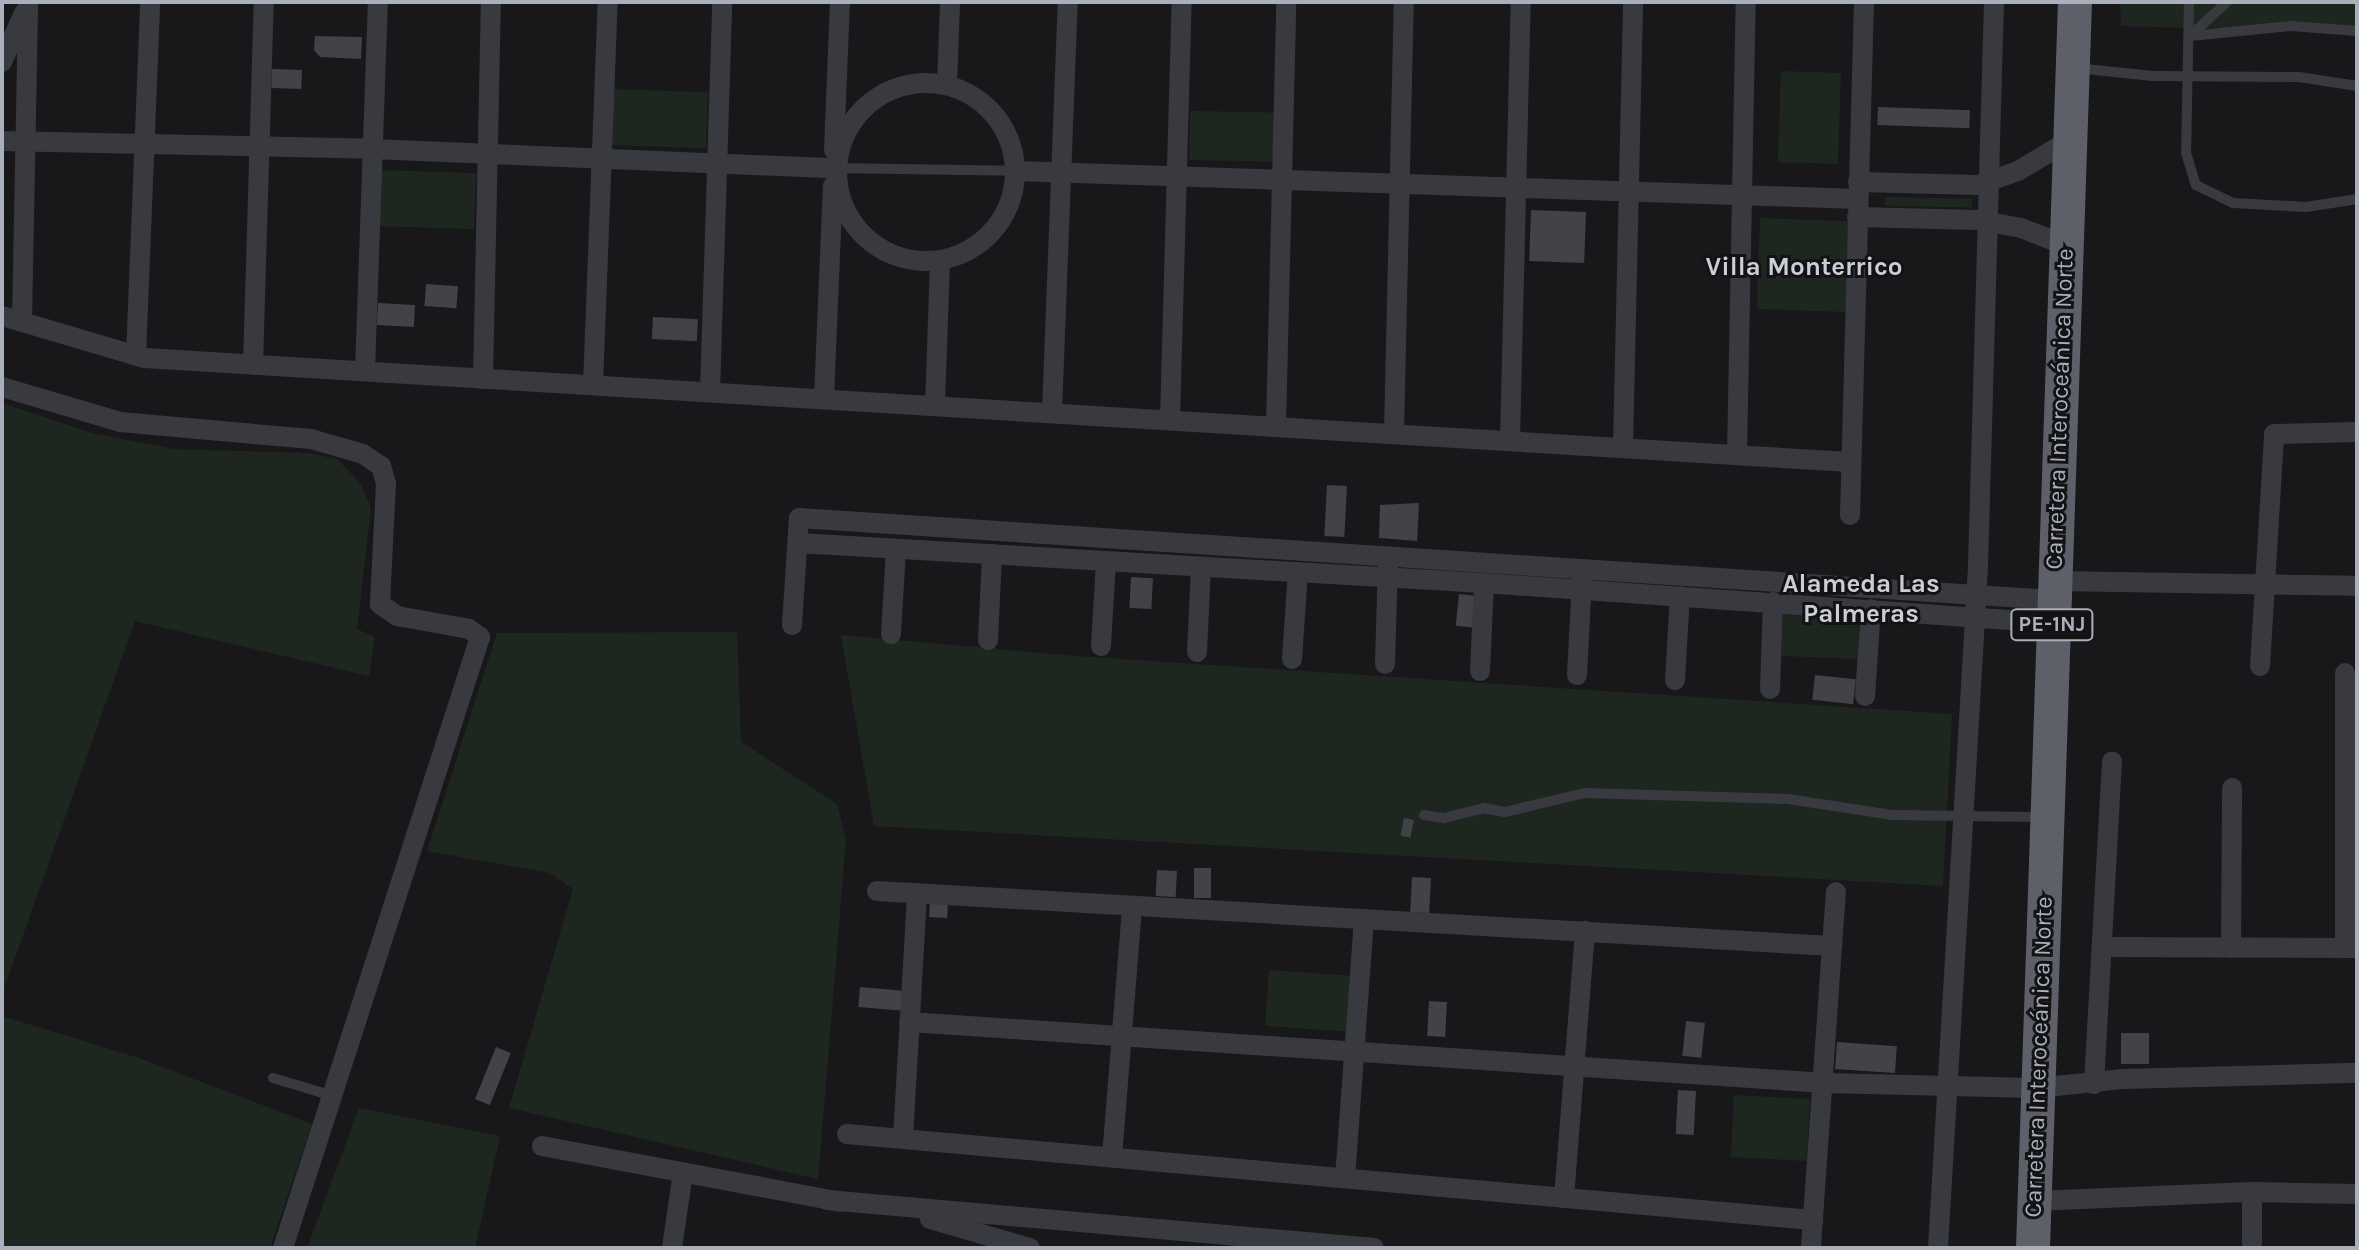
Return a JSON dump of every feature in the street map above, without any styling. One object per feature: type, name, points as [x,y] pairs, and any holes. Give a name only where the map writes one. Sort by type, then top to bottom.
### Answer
[{"type":"highway","name":"Carretera Interoceánica Norte","points":[[2033,1248],[2075,2]]},
{"type":"street","points":[[136,356],[150,2]]},
{"type":"street","points":[[253,365],[264,2]]},
{"type":"street","points":[[365,371],[378,2]]},
{"type":"street","points":[[483,379],[491,2]]},
{"type":"street","points":[[593,385],[608,2]]},
{"type":"street","points":[[710,392],[722,2]]},
{"type":"street","points":[[824,398],[840,2]]},
{"type":"street","points":[[947,85],[950,2]]},
{"type":"street","points":[[1052,412],[1068,2]]},
{"type":"street","points":[[1170,419],[1182,2]]},
{"type":"street","points":[[1276,425],[1286,2]]},
{"type":"street","points":[[1394,433],[1404,2]]},
{"type":"street","points":[[1510,440],[1521,2]]},
{"type":"street","points":[[1623,447],[1633,2]]},
{"type":"street","points":[[1737,455],[1746,2]]},
{"type":"street","points":[[1850,515],[1864,2]]},
{"type":"street","points":[[1938,1248],[1944,1085],[1977,594],[1994,2]]},
{"type":"street","points":[[28,3],[25,141],[12,319],[136,356],[1850,462]]},
{"type":"street","points":[[2,62],[28,3]]},
{"type":"street","points":[[910,84],[947,85],[988,107],[1005,130],[1014,171],[1006,212],[989,235],[964,253],[940,260],[904,259],[876,246],[854,225],[833,168],[844,136],[861,111],[883,93],[910,84]]},
{"type":"street","points":[[2,141],[372,149],[833,168]]},
{"type":"street","points":[[1858,199],[1988,183],[2068,141]]},
{"type":"street","points":[[1014,171],[1282,183],[1858,199],[1986,221],[2065,245]]},
{"type":"street","points":[[935,405],[940,260]]},
{"type":"street","points":[[2,387],[120,422],[311,439],[363,454],[381,466],[386,484],[380,604],[397,616],[469,629],[480,637],[283,1248]]},
{"type":"street","points":[[2260,666],[2274,434],[2357,432]]},
{"type":"street","points":[[792,625],[799,518],[1388,553],[2053,601]]},
{"type":"street","points":[[798,543],[1581,589],[1975,617],[2053,601],[2263,584],[2357,586]]},
{"type":"street","points":[[891,634],[896,549]]},
{"type":"street","points":[[1385,664],[1388,553]]},
{"type":"street","points":[[988,640],[992,554]]},
{"type":"street","points":[[1101,646],[1106,561]]},
{"type":"street","points":[[1577,675],[1583,566]]},
{"type":"street","points":[[1197,652],[1201,567]]},
{"type":"street","points":[[1292,659],[1298,572]]},
{"type":"street","points":[[1480,671],[1484,583]]},
{"type":"street","points":[[1675,680],[1680,596]]},
{"type":"street","points":[[1770,689],[1773,602]]},
{"type":"street","points":[[1865,696],[1871,609]]},
{"type":"street","points":[[2103,947],[2351,948],[2345,673]]},
{"type":"street","points":[[2094,1084],[2112,762]]},
{"type":"street","points":[[2231,948],[2232,788]]},
{"type":"street","points":[[877,891],[1832,946]]},
{"type":"street","points":[[1811,1248],[1836,892]]},
{"type":"street","points":[[903,1138],[917,893]]},
{"type":"street","points":[[1112,1157],[1132,906]]},
{"type":"street","points":[[1345,1178],[1364,919]]},
{"type":"street","points":[[1564,1198],[1585,931]]},
{"type":"street","points":[[909,1022],[1823,1082],[2037,1088],[2122,1079],[2357,1073]]},
{"type":"street","points":[[847,1134],[1813,1220]]},
{"type":"street","points":[[542,1146],[955,1224],[1030,1248]]},
{"type":"street","points":[[672,1248],[683,1173]]},
{"type":"street","points":[[2252,1192],[2252,1248]]},
{"type":"street","points":[[2034,1201],[2252,1192],[2357,1194]]},
{"type":"street","points":[[827,1200],[1374,1248]]},
{"type":"lane","points":[[2189,2],[2189,174],[2208,194],[2233,203],[2306,207],[2357,199]]},
{"type":"lane","points":[[2190,36],[2227,2]]},
{"type":"lane","points":[[2190,36],[2291,26],[2357,31]]},
{"type":"lane","points":[[2073,67],[2187,75],[2299,77],[2357,86]]},
{"type":"lane","points":[[833,168],[1014,171]]},
{"type":"lane","points":[[1424,815],[1444,818],[1484,808],[1505,812],[1585,793],[1788,799],[1892,815],[2046,817]]},
{"type":"lane","points":[[273,1078],[333,1096]]},
{"type":"shaded area","points":[[2120,2],[2357,2],[2357,33],[2121,26]]},
{"type":"shaded area","points":[[1781,71],[1841,73],[1838,164],[1778,162]]},
{"type":"shaded area","points":[[613,89],[708,92],[706,148],[611,145]]},
{"type":"shaded area","points":[[1190,111],[1279,113],[1278,162],[1189,160]]},
{"type":"shaded area","points":[[381,170],[476,173],[474,229],[379,226]]},
{"type":"shaded area","points":[[1885,197],[1972,199],[1972,208],[1885,206]]},
{"type":"shaded area","points":[[1760,218],[1850,221],[1847,312],[1757,309]]},
{"type":"shaded area","points":[[2,403],[92,433],[173,449],[308,453],[337,459],[361,484],[371,508],[357,629],[375,637],[369,676],[135,621],[2,994]]},
{"type":"shaded area","points":[[1783,615],[1859,618],[1858,659],[1782,656]]},
{"type":"shaded area","points":[[737,632],[741,742],[837,804],[846,840],[818,1179],[509,1108],[573,889],[550,873],[427,851],[497,633]]},
{"type":"shaded area","points":[[841,635],[1076,656],[1952,714],[1943,886],[874,826]]},
{"type":"shaded area","points":[[1269,970],[1350,976],[1346,1032],[1265,1026]]},
{"type":"shaded area","points":[[2,1016],[139,1058],[312,1124],[270,1248],[2,1248]]},
{"type":"shaded area","points":[[1734,1095],[1810,1099],[1807,1161],[1731,1157]]},
{"type":"shaded area","points":[[359,1108],[500,1136],[475,1248],[307,1248]]},
{"type":"building","points":[[315,36],[362,37],[361,59],[320,57],[314,50]]},
{"type":"building","points":[[272,69],[302,70],[301,89],[271,88]]},
{"type":"building","points":[[1878,107],[1970,110],[1969,128],[1877,125]]},
{"type":"building","points":[[1531,210],[1586,212],[1584,263],[1529,261]]},
{"type":"building","points":[[426,284],[458,286],[456,308],[424,306]]},
{"type":"building","points":[[378,303],[415,305],[414,327],[377,325]]},
{"type":"building","points":[[653,317],[698,319],[697,341],[652,339]]},
{"type":"building","points":[[1327,485],[1347,486],[1344,537],[1324,536]]},
{"type":"building","points":[[1419,503],[1417,541],[1379,538],[1380,505]]},
{"type":"building","points":[[1131,577],[1153,578],[1151,609],[1129,608]]},
{"type":"building","points":[[1459,594],[1478,596],[1475,628],[1456,626]]},
{"type":"building","points":[[1815,675],[1856,679],[1853,704],[1812,700]]},
{"type":"building","points":[[1404,818],[1414,820],[1410,838],[1401,836]]},
{"type":"building","points":[[1194,868],[1211,868],[1211,898],[1194,898]]},
{"type":"building","points":[[1157,870],[1177,871],[1176,897],[1156,896]]},
{"type":"building","points":[[1412,877],[1431,878],[1429,913],[1410,912]]},
{"type":"building","points":[[930,902],[948,903],[947,918],[929,917]]},
{"type":"building","points":[[860,987],[905,991],[903,1011],[858,1007]]},
{"type":"building","points":[[1429,1001],[1447,1002],[1445,1037],[1427,1036]]},
{"type":"building","points":[[1686,1021],[1705,1023],[1701,1058],[1682,1056]]},
{"type":"building","points":[[2121,1033],[2149,1033],[2149,1064],[2121,1064]]},
{"type":"building","points":[[1837,1042],[1897,1046],[1895,1073],[1835,1069]]},
{"type":"building","points":[[496,1047],[511,1053],[490,1105],[475,1099]]},
{"type":"building","points":[[1678,1090],[1696,1091],[1694,1135],[1676,1134]]},
{"type":"district","name":"Villa Monterrico","points":[[1804,267]]},
{"type":"district","name":"Alameda Las Palmeras","points":[[1861,599]]}]
